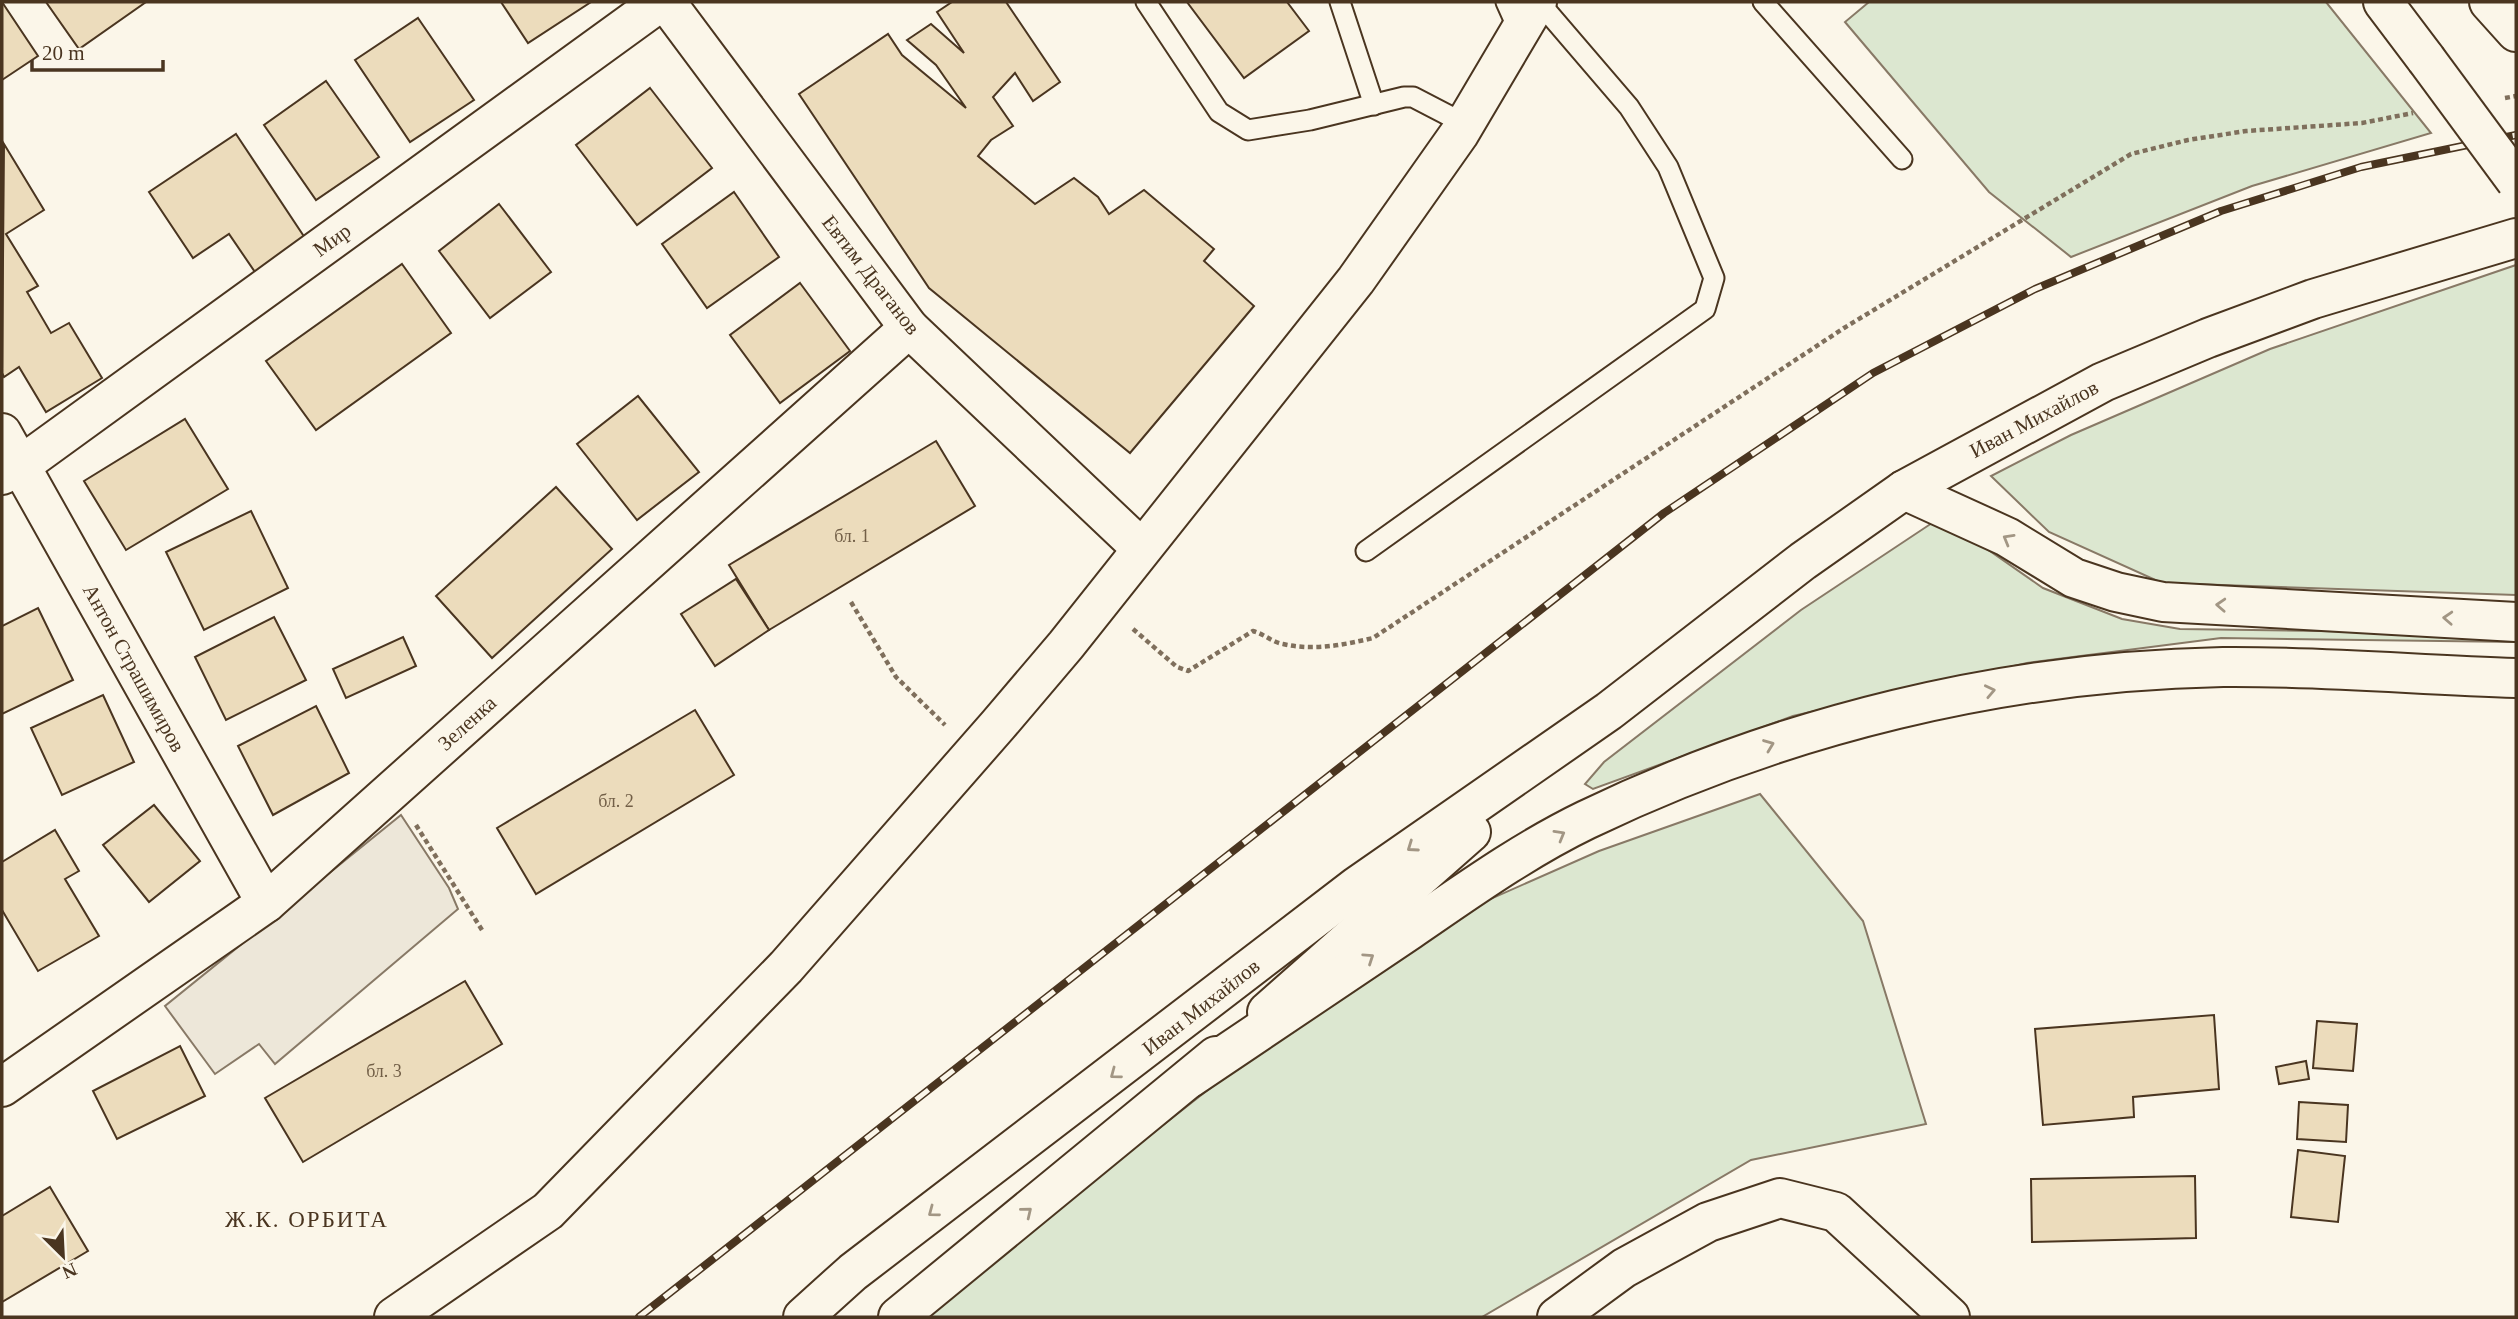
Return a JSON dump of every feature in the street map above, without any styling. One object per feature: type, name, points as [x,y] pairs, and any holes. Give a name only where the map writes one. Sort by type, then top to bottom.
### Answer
[{"type":"street","name":"Мир","points":[[8,458],[660,2]]},
{"type":"street","name":"Евтим Драганов","points":[[666,2],[909,328],[1141,548]]},
{"type":"street","points":[[2383,2],[2516,181]]},
{"type":"street","points":[[394,1317],[548,1211],[786,967],[973,753],[1066,645],[1356,280],[1465,124],[1525,9]]},
{"type":"street","points":[[2426,59],[2516,161]]},
{"type":"street","name":"Иван Михайлов","points":[[803,1317],[853,1272],[1357,886],[1609,710],[1804,561],[1904,489],[2103,382],[2208,338],[2327,295],[2516,238]]},
{"type":"street","name":"Зеленка","points":[[2,1087],[266,904],[909,328]]},
{"type":"street","name":"Антон Страшимиров","points":[[8,458],[266,904]]},
{"type":"street","points":[[1904,489],[2007,537],[2074,578],[2116,592],[2163,602],[2516,622]]},
{"type":"street","points":[[1191,1079],[1491,875],[1573,828],[1684,778],[1787,738],[1899,710],[2013,686],[2125,674],[2223,667],[2516,678]]},
{"type":"street","name":"Иван Михайлов","points":[[898,1317],[1191,1079],[1609,710]]},
{"type":"street","points":[[1557,1317],[1624,1268],[1708,1222],[1780,1198],[1836,1212],[1950,1317]]},
{"type":"lane","points":[[1146,2],[1219,112],[1248,130],[1310,120],[1413,97],[1465,124]]},
{"type":"lane","points":[[1340,2],[1374,105]]},
{"type":"lane","points":[[1763,2],[1902,159]]},
{"type":"lane","points":[[1366,551],[1705,309],[1712,293],[1714,278],[1668,167],[1629,107],[1525,9]]},
{"type":"path","points":[[2503,98],[2516,96]]},
{"type":"path","points":[[1102,599],[1177,667],[1188,671],[1253,631],[1267,635],[1279,644],[1307,649],[1373,638],[1844,328],[2131,155],[2188,140],[2246,131],[2362,123],[2424,111]]},
{"type":"path","points":[[851,602],[896,677],[973,753]]},
{"type":"path","points":[[393,789],[482,930]]},
{"type":"green space","points":[[1869,2],[2326,2],[2431,133],[2252,186],[2071,257],[1989,192],[1845,22]]},
{"type":"green space","points":[[2516,265],[2516,595],[2162,583],[2049,532],[1991,476],[2071,435],[2270,349]]},
{"type":"green space","points":[[1932,523],[1974,540],[2043,588],[2122,619],[2180,629],[2516,634],[2516,642],[2221,638],[2027,663],[1793,716],[1593,789],[1585,784],[1604,762],[1801,610]]},
{"type":"green space","points":[[1760,794],[1863,921],[1926,1124],[1751,1160],[1482,1317],[926,1317],[972,1275],[1400,939],[1599,851]]},
{"type":"shaded area","points":[[401,815],[449,888],[458,909],[275,1064],[259,1044],[215,1074],[165,1006]]},
{"type":"building","points":[[2,2],[38,56],[2,80]]},
{"type":"building","points":[[46,2],[146,2],[79,49]]},
{"type":"building","points":[[501,2],[591,2],[528,43]]},
{"type":"building","points":[[952,2],[1006,2],[1060,82],[1033,101],[1015,73],[993,97],[1013,126],[991,140],[978,156],[1035,204],[1074,178],[1098,197],[1109,214],[1144,190],[1214,249],[1204,261],[1254,306],[1130,453],[929,288],[799,94],[888,34],[902,55],[966,108],[936,65],[907,40],[931,24],[964,53],[937,12]]},
{"type":"building","points":[[1187,2],[1287,2],[1309,31],[1244,78]]},
{"type":"building","points":[[418,18],[474,100],[410,142],[355,60]]},
{"type":"building","points":[[326,81],[379,157],[316,200],[264,125]]},
{"type":"building","points":[[650,88],[712,168],[637,225],[576,145]]},
{"type":"building","points":[[236,134],[305,238],[255,272],[229,234],[193,258],[149,192]]},
{"type":"building","points":[[4,144],[44,210],[6,234],[38,286],[27,292],[51,333],[69,323],[102,378],[46,412],[19,367],[4,377],[2,373]]},
{"type":"building","points":[[734,192],[779,257],[707,308],[662,244]]},
{"type":"building","points":[[499,204],[551,272],[490,318],[439,251]]},
{"type":"building","points":[[402,264],[451,333],[316,430],[266,361]]},
{"type":"building","points":[[800,283],[850,351],[780,403],[730,335]]},
{"type":"building","points":[[638,396],[699,472],[637,520],[577,444]]},
{"type":"building","points":[[185,419],[228,489],[126,550],[84,481]]},
{"type":"building","points":[[936,441],[975,506],[769,630],[729,565]]},
{"type":"building","points":[[556,487],[612,549],[492,658],[436,596]]},
{"type":"building","points":[[251,511],[288,588],[204,630],[166,552]]},
{"type":"building","points":[[736,579],[769,630],[715,666],[681,614]]},
{"type":"building","points":[[38,608],[73,680],[2,714],[2,626]]},
{"type":"building","points":[[274,617],[306,680],[226,720],[195,657]]},
{"type":"building","points":[[403,637],[416,666],[346,698],[333,669]]},
{"type":"building","points":[[103,695],[134,762],[62,795],[31,728]]},
{"type":"building","points":[[316,706],[349,773],[273,815],[238,746]]},
{"type":"building","points":[[695,710],[734,775],[536,894],[497,828]]},
{"type":"building","points":[[154,805],[200,861],[149,902],[103,845]]},
{"type":"building","points":[[55,830],[79,871],[65,879],[99,936],[38,971],[2,910],[2,862]]},
{"type":"building","points":[[465,981],[502,1044],[303,1162],[265,1098]]},
{"type":"building","points":[[2214,1015],[2219,1089],[2133,1097],[2134,1117],[2043,1125],[2035,1029]]},
{"type":"building","points":[[2317,1021],[2357,1024],[2353,1071],[2313,1068]]},
{"type":"building","points":[[180,1046],[205,1096],[117,1139],[93,1091]]},
{"type":"building","points":[[2306,1061],[2309,1079],[2279,1084],[2276,1067]]},
{"type":"building","points":[[2299,1102],[2348,1105],[2346,1142],[2297,1139]]},
{"type":"building","points":[[2298,1150],[2345,1156],[2338,1222],[2291,1217]]},
{"type":"building","points":[[2195,1176],[2196,1238],[2032,1242],[2031,1179]]},
{"type":"building","points":[[50,1187],[88,1251],[2,1302],[2,1216]]},
{"type":"railway","points":[[639,1317],[1664,513],[1873,373],[2035,289],[2221,211],[2361,167],[2516,135]]},
{"type":"district","name":"Ж.К. ОРБИТА","points":[[307,1219]]}]
